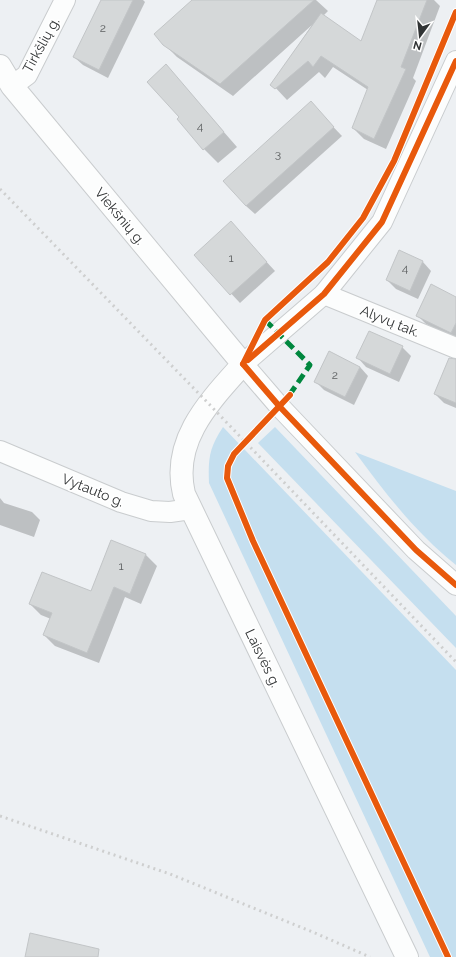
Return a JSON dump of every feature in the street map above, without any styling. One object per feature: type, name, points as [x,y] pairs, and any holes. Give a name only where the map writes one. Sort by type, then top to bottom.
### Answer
[{"type":"main road","name":"Viekšnių g.","points":[[0,66],[12,86],[243,364]]},
{"type":"main road","name":"Laisvės g.","points":[[243,364],[208,403],[193,428],[182,456],[180,478],[184,494],[407,957]]},
{"type":"street","name":"Tirkšlių g.","points":[[12,86],[27,75],[65,0]]},
{"type":"street","points":[[456,61],[382,222],[324,294],[243,364],[280,407],[416,550],[456,585]]},
{"type":"street","name":"Alyvų tak.","points":[[324,294],[456,348]]},
{"type":"street","name":"Vytauto g.","points":[[0,451],[121,502],[151,511],[170,512],[191,510]]},
{"type":"shaded area","points":[[223,427],[456,670],[456,957],[430,957],[209,483],[210,454],[218,434]]},
{"type":"shaded area","points":[[275,427],[456,616],[456,648],[258,443]]},
{"type":"shaded area","points":[[355,452],[456,491],[456,565],[441,553],[414,526]]},
{"type":"building","points":[[101,0],[133,0],[99,70],[73,57]]},
{"type":"building","points":[[192,0],[314,0],[220,84],[163,45],[154,34]]},
{"type":"building","points":[[377,0],[427,0],[401,67],[406,69],[374,139],[352,128],[368,87],[321,56],[313,67],[308,61],[275,89],[270,85],[321,13],[361,41]]},
{"type":"building","points":[[166,64],[224,132],[203,150],[177,119],[179,117],[147,82]]},
{"type":"building","points":[[311,101],[334,127],[246,206],[223,181]]},
{"type":"building","points":[[231,221],[267,262],[230,295],[194,255]]},
{"type":"building","points":[[399,250],[423,261],[410,291],[386,280]]},
{"type":"building","points":[[431,284],[456,297],[456,323],[451,333],[416,316]]},
{"type":"building","points":[[369,331],[403,346],[390,374],[356,358]]},
{"type":"building","points":[[329,351],[360,367],[345,397],[314,382]]},
{"type":"building","points":[[449,358],[456,359],[456,403],[434,394]]},
{"type":"building","points":[[111,540],[146,554],[130,594],[114,587],[87,653],[43,635],[52,613],[29,604],[42,572],[91,591]]},
{"type":"building","points":[[30,933],[99,949],[98,957],[25,957]]},
{"type":"railway","points":[[0,189],[208,403],[456,662]]},
{"type":"railway","points":[[0,816],[170,874],[370,957]]},
{"type":"marked path","points":[[265,320],[310,365],[288,397]]},
{"type":"cycle path","points":[[243,364],[265,320],[328,262],[363,218],[394,161],[456,12]]},
{"type":"cycle path","points":[[248,360],[324,294],[382,222],[456,61]]},
{"type":"cycle path","points":[[243,364],[280,407],[416,550],[456,585]]},
{"type":"cycle path","points":[[290,395],[234,454],[228,466],[227,478],[253,541],[448,957]]}]
